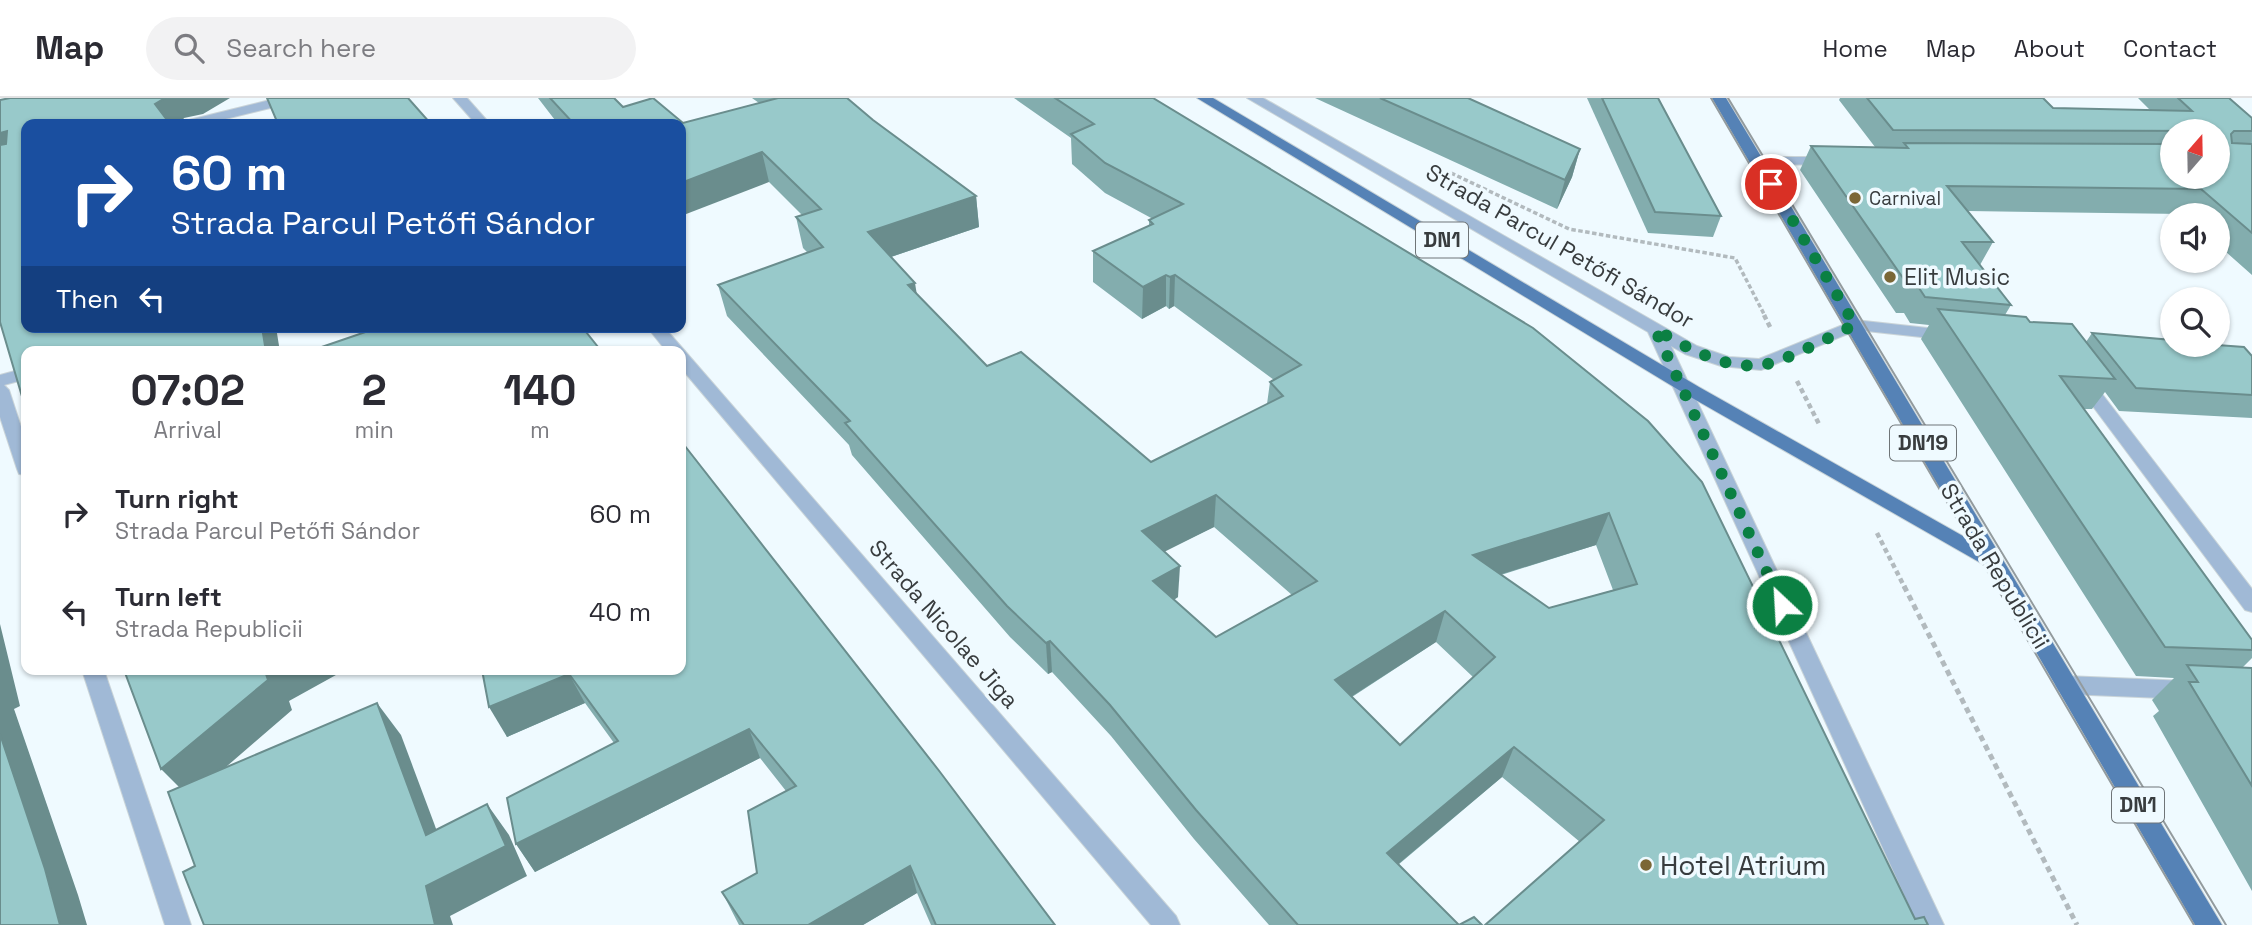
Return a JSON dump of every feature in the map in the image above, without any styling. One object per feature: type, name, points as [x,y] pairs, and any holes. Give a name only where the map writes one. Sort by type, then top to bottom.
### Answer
[{"type":"main road","name":"DN1","points":[[1204,98],[1679,383],[1851,484],[1990,560]]},
{"type":"main road","name":"Strada Republicii","points":[[1719,98],[1855,325],[1990,560],[2209,925]]},
{"type":"street","points":[[210,119],[294,98]]},
{"type":"street","points":[[460,98],[479,119]]},
{"type":"street","name":"Strada Parcul Petőfi Sándor","points":[[1254,98],[1691,350],[1727,362],[1760,365],[1855,325]]},
{"type":"street","points":[[1758,161],[1850,161]]},
{"type":"street","points":[[1855,325],[1962,336]]},
{"type":"street","points":[[1655,329],[1931,925]]},
{"type":"street","name":"Strada Nicolae Jiga","points":[[686,363],[1167,925]]},
{"type":"street","points":[[2073,368],[2252,604]]},
{"type":"street","points":[[0,381],[21,375]]},
{"type":"street","points":[[0,390],[21,454]]},
{"type":"street","points":[[95,675],[178,925]]},
{"type":"street","points":[[2066,685],[2213,691]]},
{"type":"path","points":[[1443,169],[1569,229],[1735,258],[2077,925]]},
{"type":"building","points":[[165,98],[155,104],[166,119],[21,119],[21,333],[263,333],[265,346],[21,346],[21,393],[0,322],[0,145],[6,144],[7,131],[0,133],[0,100]]},
{"type":"building","points":[[267,98],[408,98],[427,119],[276,119]]},
{"type":"building","points":[[550,98],[614,98],[623,107],[653,98],[678,119],[569,119]]},
{"type":"building","points":[[778,98],[847,98],[976,196],[868,232],[915,283],[908,285],[987,366],[1021,352],[1151,462],[1283,396],[1270,382],[1301,365],[1175,275],[1166,275],[1143,287],[1093,251],[1153,224],[1149,220],[1183,204],[1105,163],[1071,134],[1094,124],[1055,98],[1153,98],[1533,328],[1648,421],[1702,482],[1915,919],[1924,917],[1928,925],[1485,925],[1604,820],[1514,747],[1387,853],[1459,925],[1298,925],[1196,810],[1110,705],[1050,641],[1046,643],[1007,606],[845,423],[850,421],[718,285],[823,247],[796,217],[821,209],[762,152],[686,181],[686,122]],"holes":[[[1216,495],[1317,581],[1216,637],[1153,581],[1180,566],[1142,531]],[[1609,513],[1637,584],[1549,608],[1473,555]],[[1445,611],[1495,657],[1400,745],[1335,680]]]},
{"type":"building","points":[[1380,98],[1468,98],[1580,149],[1565,180]]},
{"type":"building","points":[[1602,98],[1658,98],[1721,216],[1655,212]]},
{"type":"building","points":[[1867,98],[2043,98],[2053,108],[2192,111],[2178,98],[2229,98],[2252,118],[2252,131],[2234,131],[2231,134],[2232,143],[2252,144],[2252,233],[2230,214],[2230,203],[2217,203],[2201,189],[2230,189],[2230,119],[2160,119],[2160,131],[1893,130]]},
{"type":"building","points":[[1904,143],[2160,144],[2160,189],[1947,186],[1993,242],[1962,242],[2011,305],[1925,297],[1919,288],[1910,288],[1811,146],[1908,148]]},
{"type":"building","points":[[1938,309],[2026,317],[2030,322],[2072,324],[2115,379],[2060,376],[2252,640],[2252,650],[2165,647]]},
{"type":"building","points":[[362,333],[587,333],[597,346],[325,346]]},
{"type":"building","points":[[2092,333],[2160,339],[2160,357],[2230,357],[2230,346],[2244,347],[2252,356],[2252,395],[2136,388]]},
{"type":"building","points":[[686,447],[940,772],[1055,925],[936,925],[910,866],[808,925],[744,925],[722,892],[757,873],[748,811],[796,786],[749,729],[516,844],[507,798],[618,741],[570,675],[686,675]]},
{"type":"building","points":[[2187,665],[2252,668],[2252,786],[2189,682],[2198,682]]},
{"type":"building","points":[[126,675],[266,675],[268,680],[161,769]]},
{"type":"building","points":[[483,675],[567,675],[489,707]]},
{"type":"building","points":[[377,703],[426,835],[487,804],[506,846],[426,886],[435,925],[204,925],[183,872],[195,866],[168,792]]},
{"type":"building","points":[[0,734],[45,869],[60,925],[0,925]]},
{"type":"building","points":[[1474,917],[1482,925],[1459,925]]},
{"type":"tram line","points":[[1711,98],[2194,925]]},
{"type":"tram line","points":[[1728,98],[2226,925]]},
{"type":"place","name":"Carnival","points":[[1855,198]]},
{"type":"place","name":"Elit Music","points":[[1890,277]]},
{"type":"place","name":"Hotel Atrium","points":[[1646,865]]},
{"type":"route","points":[[1771,184],[1855,325],[1760,365],[1727,362],[1691,350],[1655,329],[1782,605]]}]
